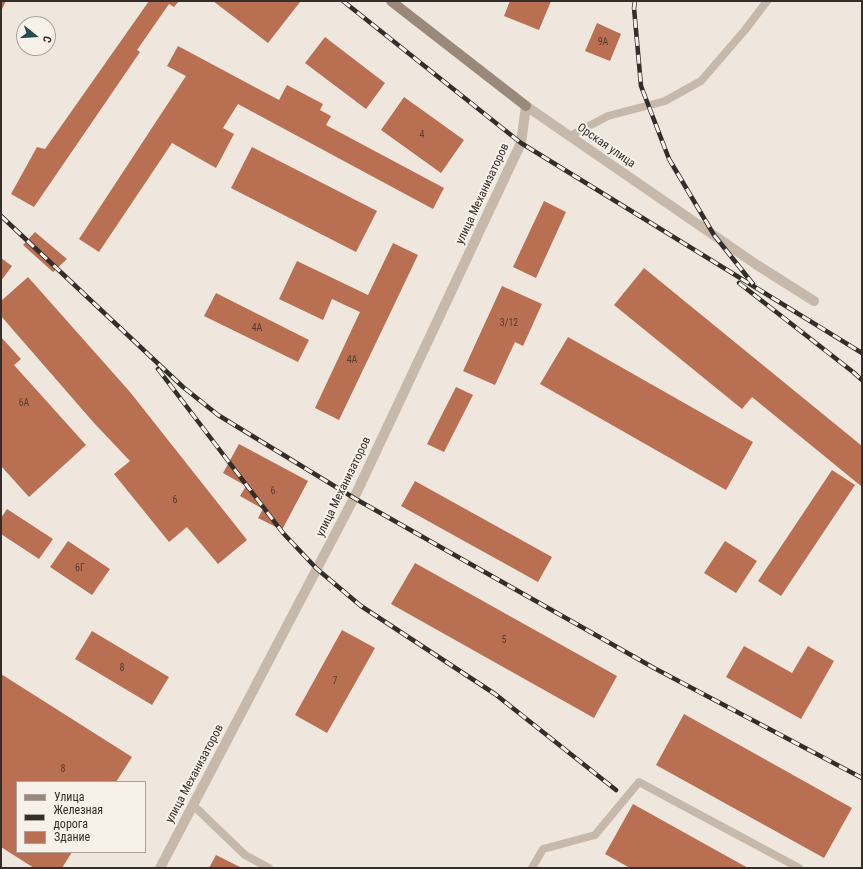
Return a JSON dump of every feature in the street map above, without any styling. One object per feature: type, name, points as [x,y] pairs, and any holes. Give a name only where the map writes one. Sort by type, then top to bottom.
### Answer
[{"type":"street","name":"Орская улица","points":[[392,1],[526,106],[757,265],[814,301]]},
{"type":"street","name":"улица Механизаторов","points":[[160,868],[354,498],[521,143],[526,106]]},
{"type":"lane","points":[[570,136],[608,116],[665,101],[701,81],[745,30],[767,1]]},
{"type":"lane","points":[[532,868],[543,849],[595,835],[639,782],[799,868]]},
{"type":"lane","points":[[193,805],[245,855],[269,868]]},
{"type":"building","points":[[1,1],[6,1],[1,11]]},
{"type":"building","points":[[149,1],[179,1],[174,7],[169,4],[137,50],[140,52],[34,207],[11,194],[37,147],[45,149]]},
{"type":"building","points":[[213,1],[299,1],[300,2],[268,43]]},
{"type":"building","points":[[510,1],[551,1],[539,30],[504,16]]},
{"type":"building","points":[[597,23],[621,34],[610,61],[585,51]]},
{"type":"building","points":[[325,37],[385,83],[366,109],[305,63]]},
{"type":"building","points":[[178,46],[279,100],[287,85],[323,104],[320,110],[331,116],[326,125],[444,188],[433,209],[238,104],[223,128],[234,134],[216,168],[172,143],[99,252],[79,239],[186,76],[167,66]]},
{"type":"building","points":[[404,97],[464,140],[441,173],[381,130]]},
{"type":"building","points":[[252,147],[377,211],[356,252],[231,188]]},
{"type":"building","points":[[544,201],[566,212],[536,278],[513,267]]},
{"type":"building","points":[[35,232],[67,259],[53,272],[23,245]]},
{"type":"building","points":[[393,243],[418,255],[339,420],[315,408],[360,312],[332,299],[323,320],[279,299],[297,261],[368,295]]},
{"type":"building","points":[[1,258],[12,266],[1,281]]},
{"type":"building","points":[[644,268],[862,446],[861,486],[752,397],[742,409],[614,305]]},
{"type":"building","points":[[28,277],[130,392],[247,540],[218,564],[187,527],[169,542],[114,474],[130,461],[94,423],[1,316],[1,301]]},
{"type":"building","points":[[502,286],[542,304],[523,346],[515,342],[495,385],[463,371]]},
{"type":"building","points":[[216,293],[309,340],[298,362],[204,316]]},
{"type":"building","points":[[1,337],[21,359],[14,365],[86,445],[29,497],[1,466]]},
{"type":"building","points":[[568,337],[753,442],[726,490],[540,384]]},
{"type":"building","points":[[456,387],[473,395],[444,452],[427,444]]},
{"type":"building","points":[[239,444],[308,481],[282,530],[258,518],[263,509],[240,496],[246,486],[223,473]]},
{"type":"building","points":[[832,470],[855,485],[781,596],[758,581]]},
{"type":"building","points":[[415,481],[552,557],[538,582],[401,506]]},
{"type":"building","points":[[7,509],[53,539],[39,559],[1,534],[1,518]]},
{"type":"building","points":[[68,541],[110,569],[92,595],[50,567]]},
{"type":"building","points":[[725,541],[757,561],[736,593],[704,573]]},
{"type":"building","points":[[415,563],[617,676],[594,718],[391,604]]},
{"type":"building","points":[[342,630],[375,648],[327,733],[295,715]]},
{"type":"building","points":[[92,631],[169,677],[152,705],[75,659]]},
{"type":"building","points":[[744,646],[792,673],[808,646],[834,661],[801,719],[726,677]]},
{"type":"building","points":[[1,674],[132,757],[117,781],[16,781],[16,853],[71,853],[62,868],[34,868],[1,847]]},
{"type":"building","points":[[684,714],[852,808],[824,858],[656,765]]},
{"type":"building","points":[[633,804],[748,868],[630,868],[605,854]]},
{"type":"building","points":[[216,855],[242,868],[209,868]]},
{"type":"railway","points":[[343,1],[521,143],[862,353]]},
{"type":"railway","points":[[635,1],[634,8],[641,86],[669,159],[714,235],[753,284]]},
{"type":"railway","points":[[1,216],[183,387],[218,415],[354,498],[654,668],[862,778]]},
{"type":"railway","points":[[739,283],[862,380]]},
{"type":"railway","points":[[158,369],[283,533],[317,569],[361,606],[495,694],[616,790]]}]
